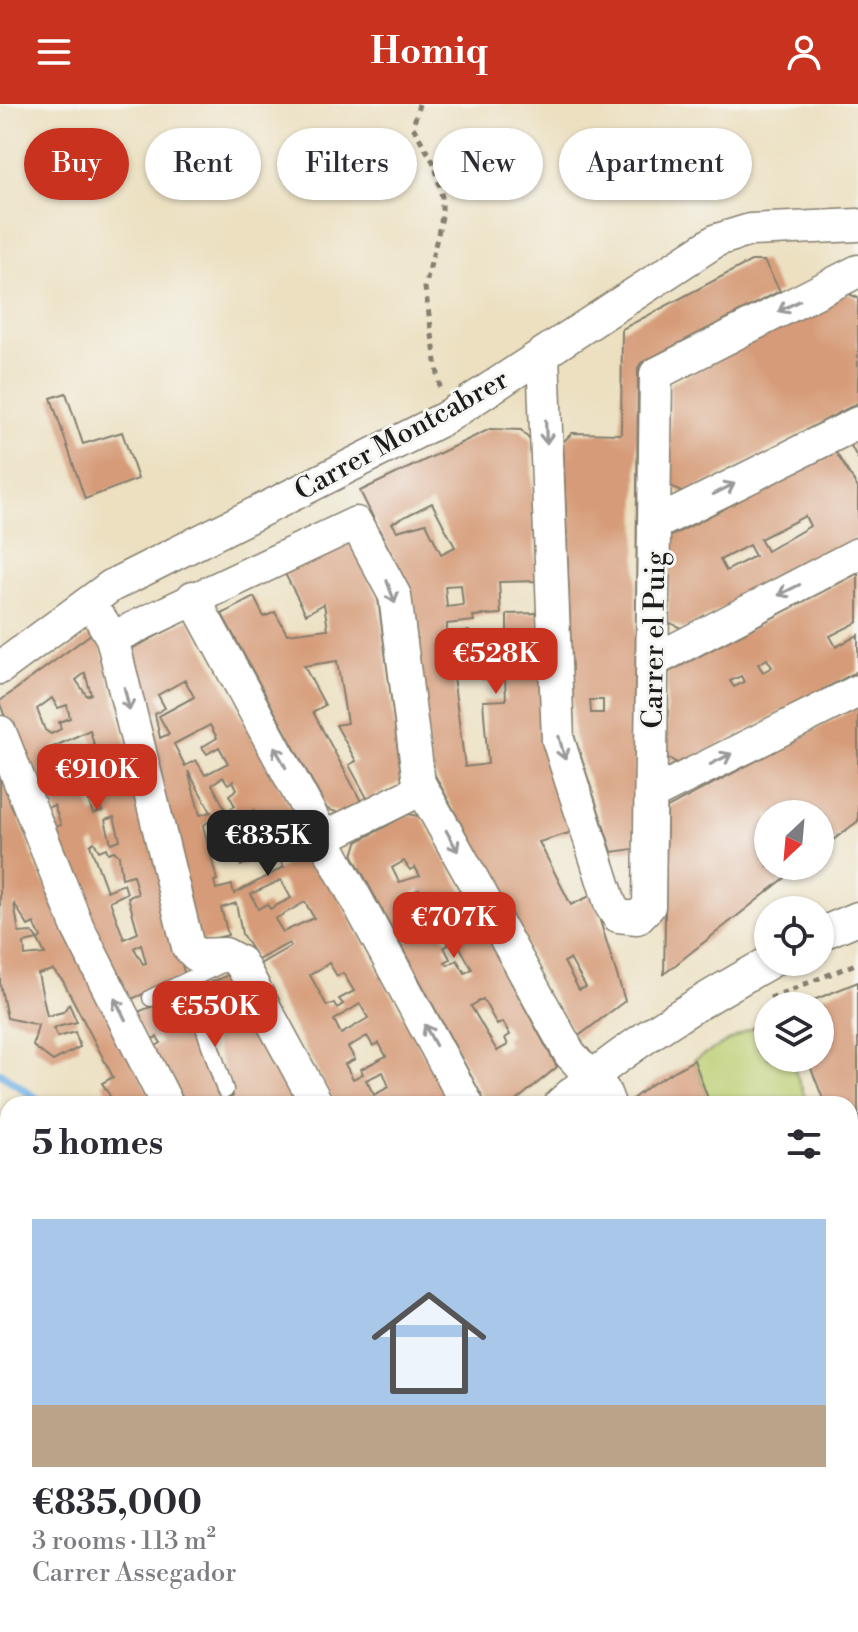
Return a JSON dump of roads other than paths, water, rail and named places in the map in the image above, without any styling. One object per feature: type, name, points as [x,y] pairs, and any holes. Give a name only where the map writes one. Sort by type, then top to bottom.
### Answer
[{"type":"street","name":"Carrer Montcabrer","points":[[0,668],[90,601],[128,577],[445,418],[717,240],[750,230],[858,225]]},
{"type":"street","name":"Carrer el Puig","points":[[543,354],[558,740],[611,906],[627,920],[637,918],[649,906],[656,374],[858,271]]},
{"type":"street","points":[[655,524],[858,423]]},
{"type":"street","name":"Carrer Montcabrer","points":[[112,638],[193,597],[356,523],[395,596],[417,775],[422,789]]},
{"type":"street","points":[[653,661],[858,554]]},
{"type":"street","points":[[193,597],[463,1096]]},
{"type":"street","points":[[90,601],[112,638],[188,947],[200,956],[225,954],[242,965],[313,1096]]},
{"type":"street","points":[[652,794],[858,691]]},
{"type":"street","points":[[0,732],[78,928],[163,1096]]},
{"type":"street","points":[[323,838],[422,789],[570,1054],[606,1096]]},
{"type":"street","points":[[834,928],[858,918]]},
{"type":"street","points":[[569,1096],[590,1077],[716,992],[754,971]]},
{"type":"lane","points":[[151,998],[234,958]]},
{"type":"lane","points":[[189,982],[225,1090]]},
{"type":"waterway","points":[[0,1073],[33,1096]]}]
